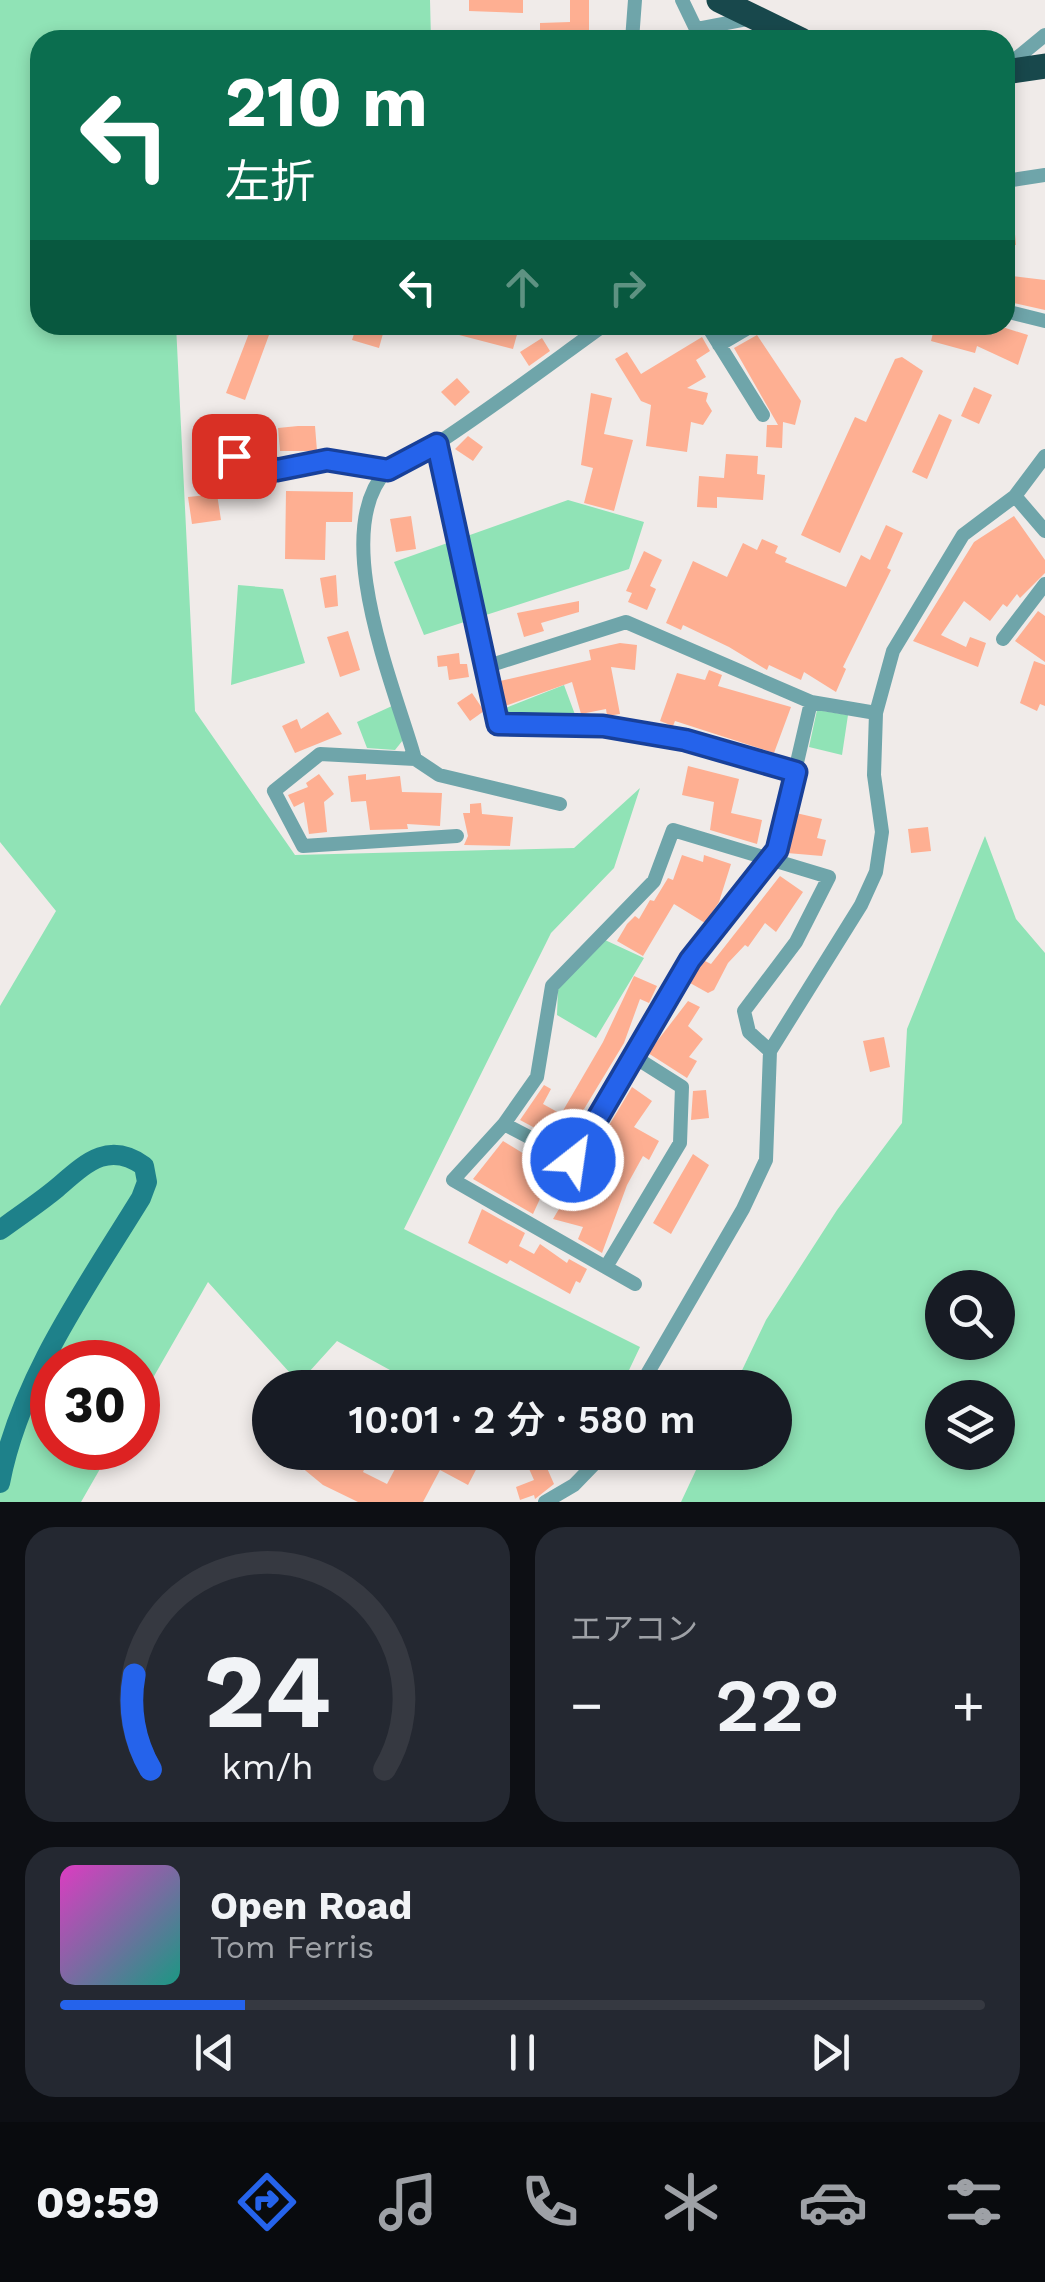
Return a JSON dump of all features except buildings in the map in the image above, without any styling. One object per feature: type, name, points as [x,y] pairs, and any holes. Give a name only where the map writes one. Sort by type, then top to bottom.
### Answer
[{"type":"highway","points":[[719,0],[778,30]]},
{"type":"highway","points":[[1015,69],[1045,66]]},
{"type":"street","points":[[633,30],[635,0]]},
{"type":"street","points":[[682,0],[693,30]]},
{"type":"street","points":[[711,30],[751,18]]},
{"type":"street","points":[[1015,61],[1045,35]]},
{"type":"street","points":[[1015,180],[1045,175]]},
{"type":"street","points":[[1015,314],[1045,321]]},
{"type":"street","points":[[415,758],[365,586],[367,513],[388,470],[437,444],[590,335]]},
{"type":"street","points":[[713,335],[763,415]]},
{"type":"street","points":[[719,345],[736,335]]},
{"type":"street","points":[[215,433],[234,456],[277,470],[327,460],[388,470]]},
{"type":"street","points":[[437,444],[498,724],[603,726],[685,740],[796,772]]},
{"type":"street","points":[[649,1370],[743,1209],[766,1160],[770,1051],[861,905],[876,872],[882,832],[874,775],[876,713],[893,651],[963,534],[1015,496],[1045,456]]},
{"type":"street","points":[[1015,496],[1045,531]]},
{"type":"street","points":[[1003,639],[1045,584]]},
{"type":"street","points":[[485,667],[626,622],[811,702],[876,713]]},
{"type":"street","points":[[504,1124],[573,1160],[690,960],[777,850],[811,702]]},
{"type":"street","points":[[457,836],[303,846],[274,792],[320,754],[415,758],[439,775],[560,804]]},
{"type":"street","points":[[635,1284],[453,1180],[504,1124],[537,1077],[552,986],[654,881],[673,830],[829,877],[796,942],[744,1011],[748,1032],[770,1051]]},
{"type":"street","points":[[606,1267],[680,1143],[682,1087],[633,1056]]},
{"type":"street","points":[[0,1230],[86,1161],[114,1152],[129,1155],[144,1166],[147,1182],[141,1198],[36,1380],[6,1451],[0,1483]]},
{"type":"street","points":[[544,1502],[574,1485],[589,1470]]},
{"type":"green space","points":[[0,0],[430,0],[431,30],[30,30],[30,335],[176,335],[195,711],[295,855],[574,848],[640,788],[614,868],[551,933],[404,1229],[640,1347],[629,1370],[390,1370],[337,1341],[311,1370],[287,1370],[208,1282],[160,1366],[160,1340],[30,1340],[30,1470],[99,1470],[81,1502],[0,1502],[0,1006],[56,911],[0,842]]},
{"type":"green space","points":[[568,500],[644,522],[629,569],[424,635],[394,562]]},
{"type":"green space","points":[[238,585],[283,589],[305,663],[231,685]]},
{"type":"green space","points":[[564,685],[577,720],[505,717],[503,709]]},
{"type":"green space","points":[[392,706],[403,740],[395,750],[367,748],[357,722]]},
{"type":"green space","points":[[817,710],[848,715],[842,755],[809,747]]},
{"type":"green space","points":[[985,836],[1016,919],[1045,953],[1045,1502],[681,1502],[696,1470],[792,1470],[792,1370],[742,1370],[766,1320],[837,1210],[902,1123],[907,1029]]},
{"type":"green space","points":[[605,940],[644,958],[596,1038],[557,1015],[558,988]]},
{"type":"route","points":[[234,456],[277,470],[327,460],[388,470],[437,444],[498,724],[603,726],[685,740],[796,772],[777,850],[690,960],[573,1160]]}]
